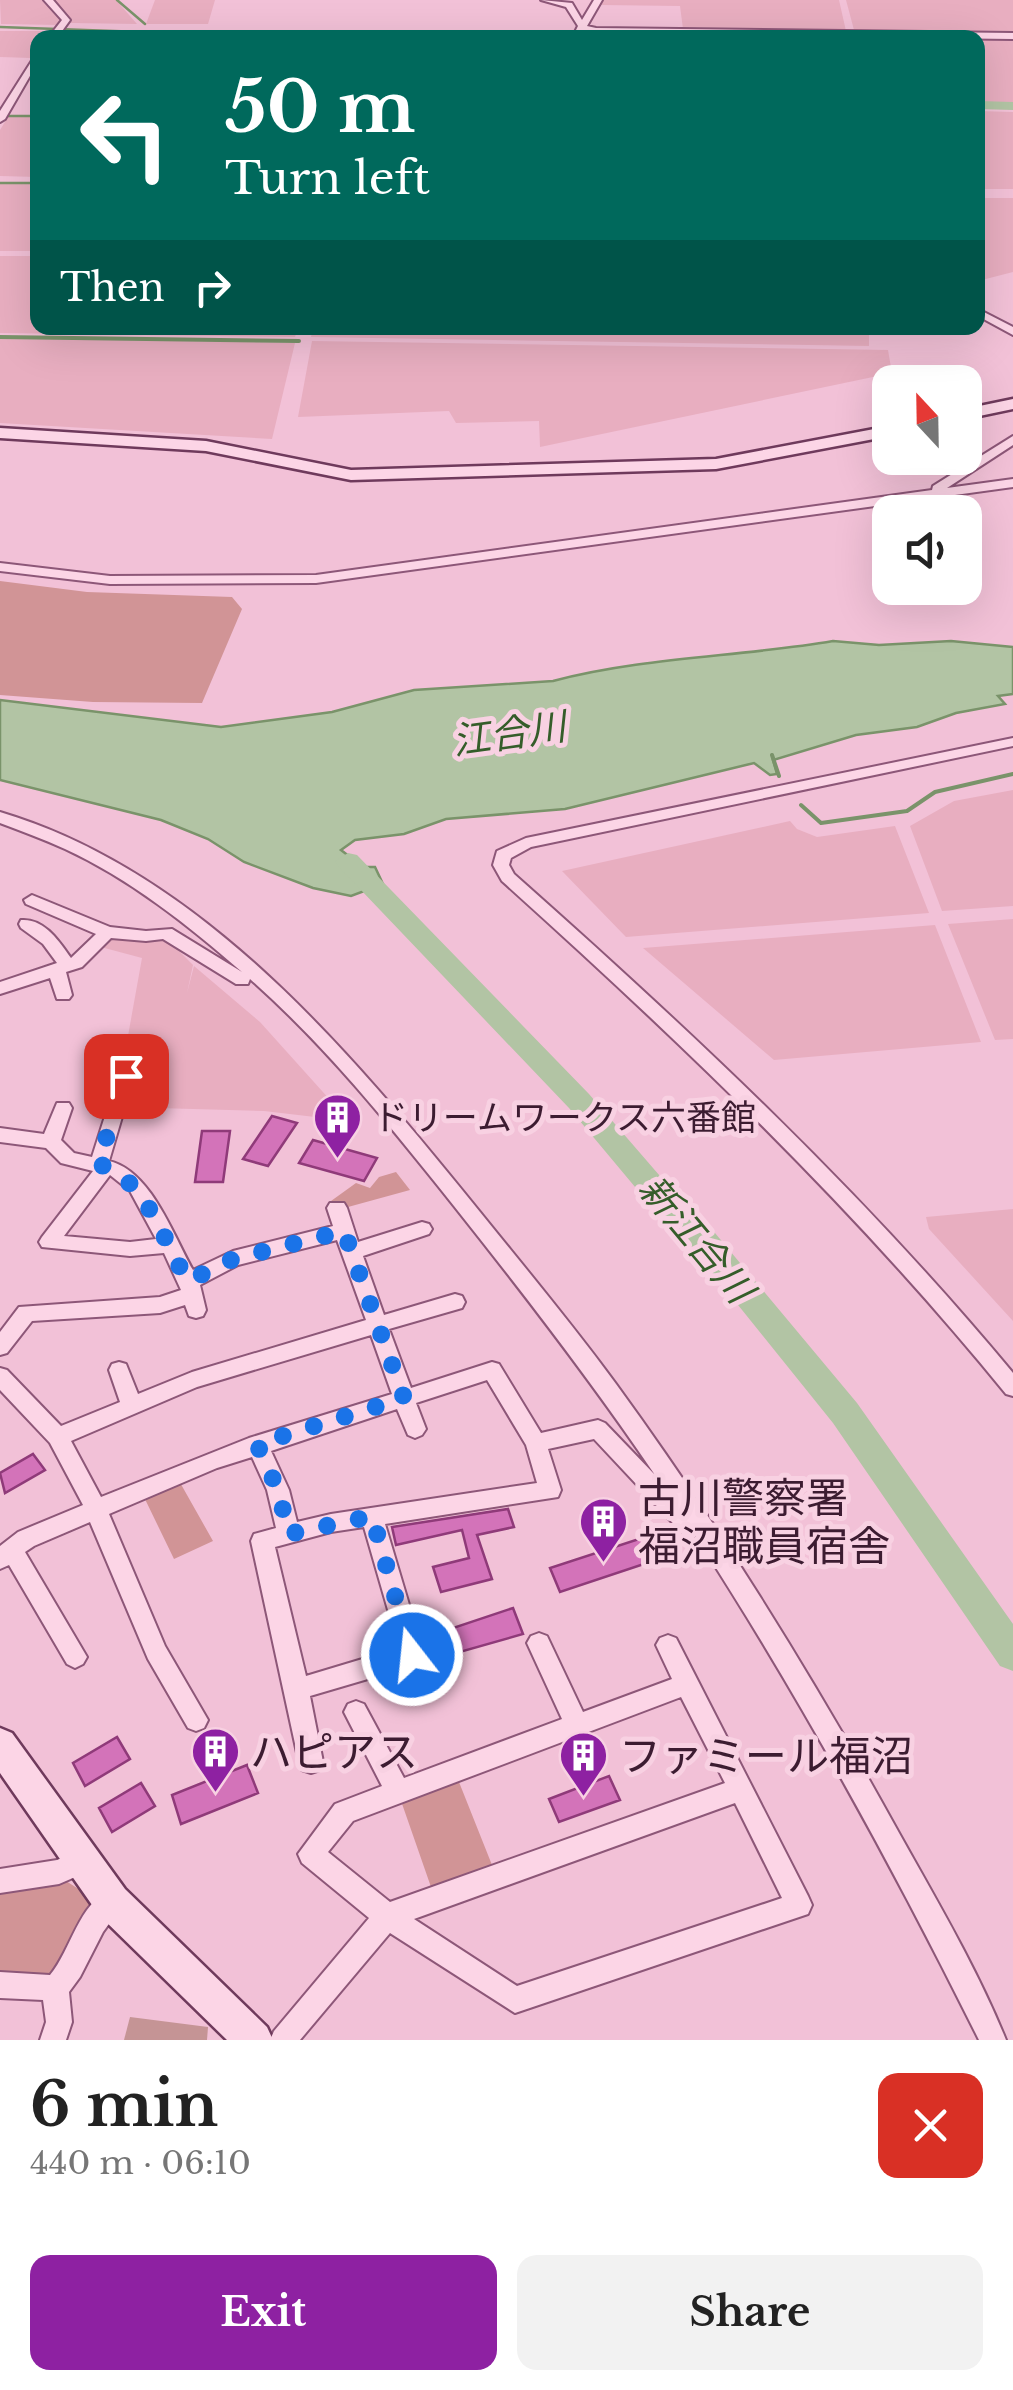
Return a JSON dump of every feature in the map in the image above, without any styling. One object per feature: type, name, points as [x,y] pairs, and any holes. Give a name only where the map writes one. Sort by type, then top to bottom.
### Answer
[{"type":"street","points":[[48,0],[66,20],[60,30]]},
{"type":"street","points":[[545,0],[569,5],[583,27],[592,30]]},
{"type":"street","points":[[581,30],[598,0]]},
{"type":"street","points":[[985,36],[1013,36]]},
{"type":"street","points":[[1,117],[30,68]]},
{"type":"street","points":[[985,316],[1013,332]]},
{"type":"street","points":[[982,410],[1013,404]]},
{"type":"street","points":[[0,434],[206,446],[352,475],[716,464],[872,434]]},
{"type":"street","points":[[928,494],[1013,440]]},
{"type":"street","points":[[0,567],[110,580],[316,579],[1013,483]]},
{"type":"street","points":[[1013,742],[526,843],[503,855],[501,864],[508,876],[794,1140],[945,1302],[1013,1388]]},
{"type":"street","points":[[0,818],[93,856],[130,876],[188,918],[260,983],[394,1118],[627,1415],[700,1527],[815,1711],[936,1924],[994,2040]]},
{"type":"street","points":[[32,900],[107,932],[146,936],[166,933],[246,984],[260,983]]},
{"type":"street","points":[[26,924],[49,940],[62,969],[62,994]]},
{"type":"street","points":[[0,988],[62,969],[107,932]]},
{"type":"street","points":[[126,1076],[102,1165],[49,1242],[130,1250],[165,1245]]},
{"type":"street","points":[[51,1142],[63,1108]]},
{"type":"street","points":[[0,1135],[51,1142],[68,1158],[119,1170],[137,1186],[192,1295]]},
{"type":"street","points":[[337,1208],[415,1429]]},
{"type":"street","points":[[351,1252],[422,1230]]},
{"type":"street","points":[[0,1347],[26,1313],[160,1304],[192,1295],[233,1259],[344,1231]]},
{"type":"street","points":[[58,1438],[130,1404],[218,1372],[455,1302]]},
{"type":"street","points":[[119,1370],[130,1404]]},
{"type":"street","points":[[75,1658],[6,1554],[26,1539],[257,1444],[492,1370],[536,1443],[550,1490],[372,1516],[262,1541],[311,1762]]},
{"type":"street","points":[[0,1376],[58,1438],[96,1510],[156,1652],[196,1720]]},
{"type":"street","points":[[536,1443],[598,1429],[692,1528],[700,1527]]},
{"type":"street","points":[[257,1444],[278,1490],[289,1534]]},
{"type":"street","points":[[296,1689],[412,1655],[372,1516]]},
{"type":"street","points":[[539,1642],[577,1725]]},
{"type":"street","points":[[668,1645],[799,1905],[515,2000],[388,1916],[311,1854],[344,1812],[687,1684]]},
{"type":"street","points":[[356,1712],[398,1792]]},
{"type":"street","points":[[0,1744],[112,1902],[254,2040]]},
{"type":"street","points":[[283,2040],[388,1916],[739,1790]]},
{"type":"street","points":[[0,1881],[59,1872],[80,1862]]},
{"type":"street","points":[[0,1985],[55,1988],[66,1978],[93,1919],[112,1902]]},
{"type":"street","points":[[54,2040],[58,2022],[55,1988]]},
{"type":"shaded area","points":[[0,0],[46,0],[63,21],[60,25],[1,24]]},
{"type":"shaded area","points":[[52,0],[116,0],[137,24],[71,23]]},
{"type":"shaded area","points":[[155,0],[215,0],[208,24],[146,24]]},
{"type":"shaded area","points":[[604,0],[839,0],[846,30],[683,29],[680,6],[601,5]]},
{"type":"shaded area","points":[[846,0],[1013,0],[1013,32],[854,30]]},
{"type":"shaded area","points":[[0,31],[30,31],[30,58],[0,57]]},
{"type":"shaded area","points":[[985,39],[1013,40],[1013,103],[985,102]]},
{"type":"shaded area","points":[[985,111],[1013,112],[1013,189],[985,189]]},
{"type":"shaded area","points":[[8,117],[30,117],[30,177],[0,176],[0,130]]},
{"type":"shaded area","points":[[0,184],[30,184],[30,251],[0,251]]},
{"type":"shaded area","points":[[985,198],[1013,198],[1013,272],[985,279]]},
{"type":"shaded area","points":[[0,256],[30,256],[30,333],[0,333]]},
{"type":"shaded area","points":[[148,335],[296,335],[295,337]]},
{"type":"shaded area","points":[[869,335],[869,346],[311,337]]},
{"type":"shaded area","points":[[0,338],[295,343],[272,439],[0,423]]},
{"type":"shaded area","points":[[312,341],[888,350],[891,365],[872,365],[872,377],[540,447],[539,421],[456,423],[449,411],[298,417]]},
{"type":"shaded area","points":[[0,581],[87,592],[232,597],[242,609],[202,703],[93,702],[0,695]]},
{"type":"shaded area","points":[[1013,790],[1013,906],[942,911],[910,826],[954,801]]},
{"type":"shaded area","points":[[790,821],[797,829],[817,837],[895,826],[929,913],[626,937],[562,871]]},
{"type":"shaded area","points":[[1013,919],[1013,1039],[995,1040],[948,924]]},
{"type":"shaded area","points":[[935,925],[981,1042],[774,1060],[643,948]]},
{"type":"shaded area","points":[[109,936],[168,940],[193,965],[187,993],[194,966],[260,1022],[349,1121],[264,1111],[157,1108],[166,1071],[129,1069],[126,1047],[142,958],[97,946]]},
{"type":"shaded area","points":[[396,1172],[410,1190],[348,1207],[331,1201],[356,1183],[370,1188],[379,1177]]},
{"type":"shaded area","points":[[1013,1209],[1013,1321],[929,1229],[926,1217]]},
{"type":"shaded area","points":[[178,1479],[213,1541],[174,1559],[143,1495]]},
{"type":"shaded area","points":[[457,1777],[492,1865],[431,1887],[400,1798]]},
{"type":"shaded area","points":[[66,1881],[99,1902],[53,1976],[0,1975],[0,1893]]},
{"type":"shaded area","points":[[130,2017],[208,2027],[207,2040],[124,2040]]},
{"type":"water","name":"江合川","points":[[833,641],[879,645],[951,641],[1013,647],[1013,694],[998,696],[1005,704],[956,713],[917,727],[856,735],[773,760],[777,774],[770,775],[754,763],[565,809],[446,819],[404,834],[355,840],[341,850],[363,867],[375,867],[383,884],[351,896],[313,888],[244,862],[208,839],[161,820],[0,780],[0,700],[221,727],[332,712],[414,690],[553,681],[657,662]]},
{"type":"building","points":[[272,1116],[297,1123],[268,1166],[243,1159]]},
{"type":"building","points":[[202,1131],[230,1131],[223,1182],[195,1182]]},
{"type":"building","name":"ドリームワークス六番館","points":[[313,1140],[377,1158],[364,1181],[299,1163]]},
{"type":"building","points":[[33,1454],[45,1470],[5,1493],[0,1473]]},
{"type":"building","points":[[508,1509],[514,1527],[477,1535],[492,1579],[441,1592],[433,1567],[469,1558],[462,1530],[396,1545],[392,1527]]},
{"type":"building","name":"古川警察署 福沼職員宿舎","points":[[645,1537],[656,1560],[560,1592],[550,1568]]},
{"type":"building","points":[[513,1608],[523,1634],[428,1661],[423,1638]]},
{"type":"building","points":[[117,1737],[130,1759],[85,1786],[73,1763]]},
{"type":"building","name":"ハピアス","points":[[247,1765],[258,1793],[181,1824],[172,1795]]},
{"type":"building","name":"ファミール福沼","points":[[609,1776],[620,1800],[559,1822],[549,1799]]},
{"type":"building","points":[[141,1783],[155,1806],[112,1832],[99,1808]]},
{"type":"waterway","points":[[117,0],[145,24]]},
{"type":"waterway","points":[[0,27],[86,30]]},
{"type":"waterway","points":[[985,105],[1013,106]]},
{"type":"waterway","points":[[0,116],[30,116]]},
{"type":"waterway","points":[[0,183],[30,183]]},
{"type":"waterway","points":[[0,337],[299,341]]},
{"type":"waterway","points":[[772,755],[779,776]]},
{"type":"waterway","points":[[801,805],[821,823],[907,811],[935,792],[1013,774]]},
{"type":"waterway","name":"新江合川","points":[[348,861],[579,1101],[687,1228],[704,1241],[845,1413],[1013,1654]]},
{"type":"place","name":"ドリームワークス六番館","points":[[338,1160]]},
{"type":"place","name":"古川警察署 福沼職員宿舎","points":[[603,1564]]},
{"type":"place","name":"ハピアス","points":[[215,1794]]},
{"type":"place","name":"ファミール福沼","points":[[584,1798]]},
{"type":"route","points":[[126,1076],[98,1164],[119,1170],[137,1186],[165,1245],[188,1281],[233,1259],[344,1231],[404,1398],[257,1444],[278,1490],[289,1534],[372,1516],[412,1655]]}]
